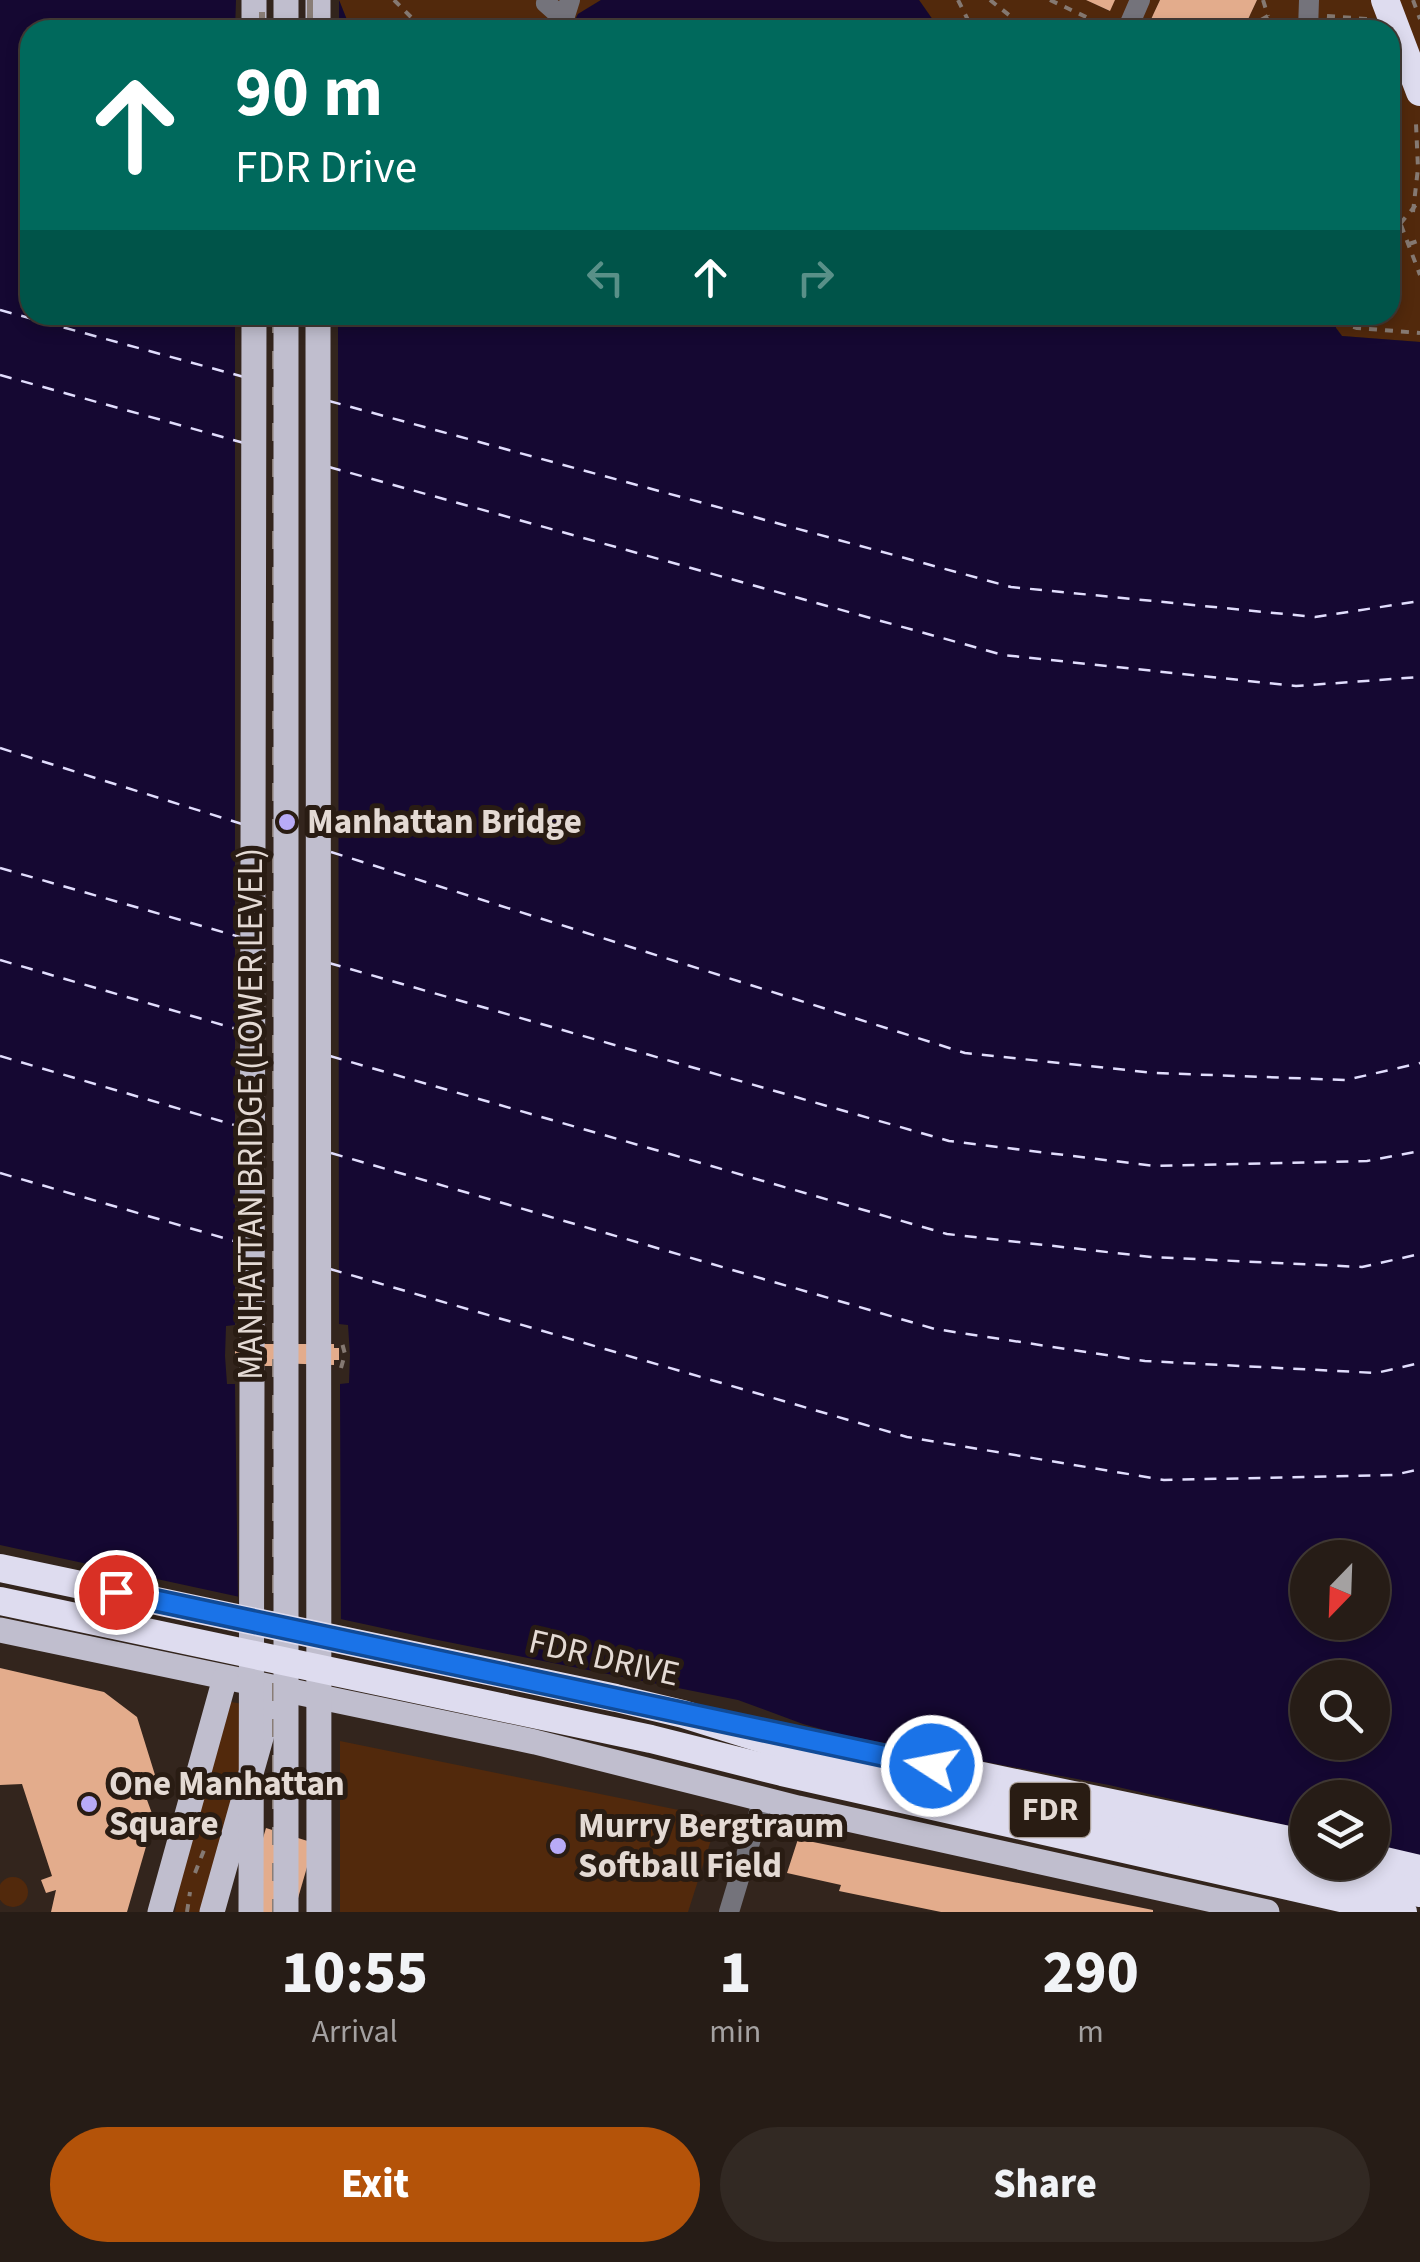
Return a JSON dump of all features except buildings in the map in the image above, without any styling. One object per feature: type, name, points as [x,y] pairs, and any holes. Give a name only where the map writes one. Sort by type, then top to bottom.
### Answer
[{"type":"highway","points":[[1400,50],[1420,92]]},
{"type":"highway","name":"FDR DRIVE","points":[[0,1568],[683,1714],[830,1760],[1420,1893]]},
{"type":"highway","name":"FDR DRIVE","points":[[0,1602],[651,1738],[813,1780],[1402,1912]]},
{"type":"highway","points":[[683,1714],[1103,1798],[1290,1840]]},
{"type":"highway","points":[[1390,1862],[1420,1869]]},
{"type":"main road","points":[[252,1912],[254,325]]},
{"type":"main road","name":"MANHATTAN BRIDGE (LOWER LEVEL)","points":[[286,325],[286,1912]]},
{"type":"main road","points":[[318,325],[319,1912]]},
{"type":"main road","points":[[0,1630],[535,1742],[1219,1906],[1267,1912]]},
{"type":"main road","points":[[160,1912],[225,1678]]},
{"type":"main road","points":[[212,1912],[274,1688]]},
{"type":"street","points":[[547,0],[564,19],[570,0]]},
{"type":"street","points":[[729,1912],[763,1799]]},
{"type":"path","points":[[394,0],[414,20]]},
{"type":"path","points":[[990,0],[1017,20]]},
{"type":"path","points":[[1050,0],[1105,20]]},
{"type":"path","points":[[1263,0],[1268,16],[1274,20]]},
{"type":"path","points":[[1413,0],[1420,19]]},
{"type":"path","points":[[1305,17],[1381,10]]},
{"type":"path","points":[[1263,20],[1268,16]]},
{"type":"path","points":[[1413,212],[1418,168],[1416,124]]},
{"type":"path","points":[[1420,200],[1401,225],[1420,275]]},
{"type":"path","points":[[1409,244],[1420,240]]},
{"type":"path","points":[[1350,325],[1420,332]]},
{"type":"path","points":[[186,1912],[192,1883],[210,1836]]},
{"type":"shaded area","points":[[0,0],[339,0],[347,20],[20,20],[20,325],[1336,325],[1342,336],[1420,342],[1420,1855],[1390,1849],[1390,1780],[1290,1780],[1290,1826],[1109,1785],[843,1735],[738,1700],[0,1545]]},
{"type":"shaded area","points":[[339,0],[601,0],[575,20],[347,20]]},
{"type":"shaded area","points":[[601,0],[919,0],[933,20],[575,20]]},
{"type":"shaded area","points":[[919,0],[1086,0],[1109,11],[1115,0],[1160,0],[1151,20],[933,20]]},
{"type":"shaded area","points":[[1257,0],[1420,0],[1420,342],[1342,336],[1336,325],[1400,325],[1400,20],[1248,20]]},
{"type":"shaded area","points":[[231,1702],[243,1704],[253,1716],[203,1912],[175,1912],[180,1881]]},
{"type":"shaded area","points":[[340,1741],[718,1818],[688,1912],[340,1912]]},
{"type":"shaded area","points":[[7,1878],[19,1878],[27,1886],[27,1898],[19,1906],[7,1906],[-1,1898],[-1,1886]]},
{"type":"pier","points":[[236,0],[339,0],[339,20],[235,20]]},
{"type":"pier","name":"Manhattan Bridge","points":[[235,325],[338,325],[339,1324],[348,1325],[350,1355],[349,1383],[340,1384],[341,1623],[477,1652],[238,1602],[235,1384],[227,1384],[225,1356],[226,1326],[235,1325]]},
{"type":"ferry route","points":[[0,310],[20,315]]},
{"type":"ferry route","points":[[55,325],[244,377]]},
{"type":"ferry route","points":[[0,375],[244,443]]},
{"type":"ferry route","points":[[329,401],[1011,587],[1315,617],[1420,601]]},
{"type":"ferry route","points":[[329,467],[1003,655],[1296,686],[1420,677]]},
{"type":"ferry route","points":[[0,748],[242,824]]},
{"type":"ferry route","points":[[331,852],[965,1053],[1155,1073],[1346,1080],[1420,1063]]},
{"type":"ferry route","points":[[0,868],[240,937]]},
{"type":"ferry route","points":[[0,960],[240,1030]]},
{"type":"ferry route","points":[[329,963],[949,1141],[1155,1166],[1367,1161],[1420,1151]]},
{"type":"ferry route","points":[[0,1056],[241,1127]]},
{"type":"ferry route","points":[[330,1056],[947,1234],[1151,1257],[1362,1267],[1420,1254]]},
{"type":"ferry route","points":[[331,1153],[935,1329],[1145,1361],[1376,1373],[1420,1363]]},
{"type":"ferry route","points":[[0,1173],[241,1243]]},
{"type":"ferry route","points":[[330,1269],[907,1437],[1164,1480],[1394,1475],[1420,1469]]},
{"type":"railway","points":[[262,0],[262,20]]},
{"type":"railway","points":[[310,0],[310,20]]},
{"type":"railway","points":[[275,325],[275,1912]]},
{"type":"railway","points":[[310,325],[312,1912]]},
{"type":"railway","points":[[259,1912],[260,1340]]},
{"type":"place","name":"Manhattan Bridge","points":[[287,822]]},
{"type":"place","name":"One Manhattan Square","points":[[89,1804]]},
{"type":"place","name":"Murry Bergtraum Softball Field","points":[[558,1846]]},
{"type":"route","points":[[116,1592],[932,1766]]}]
